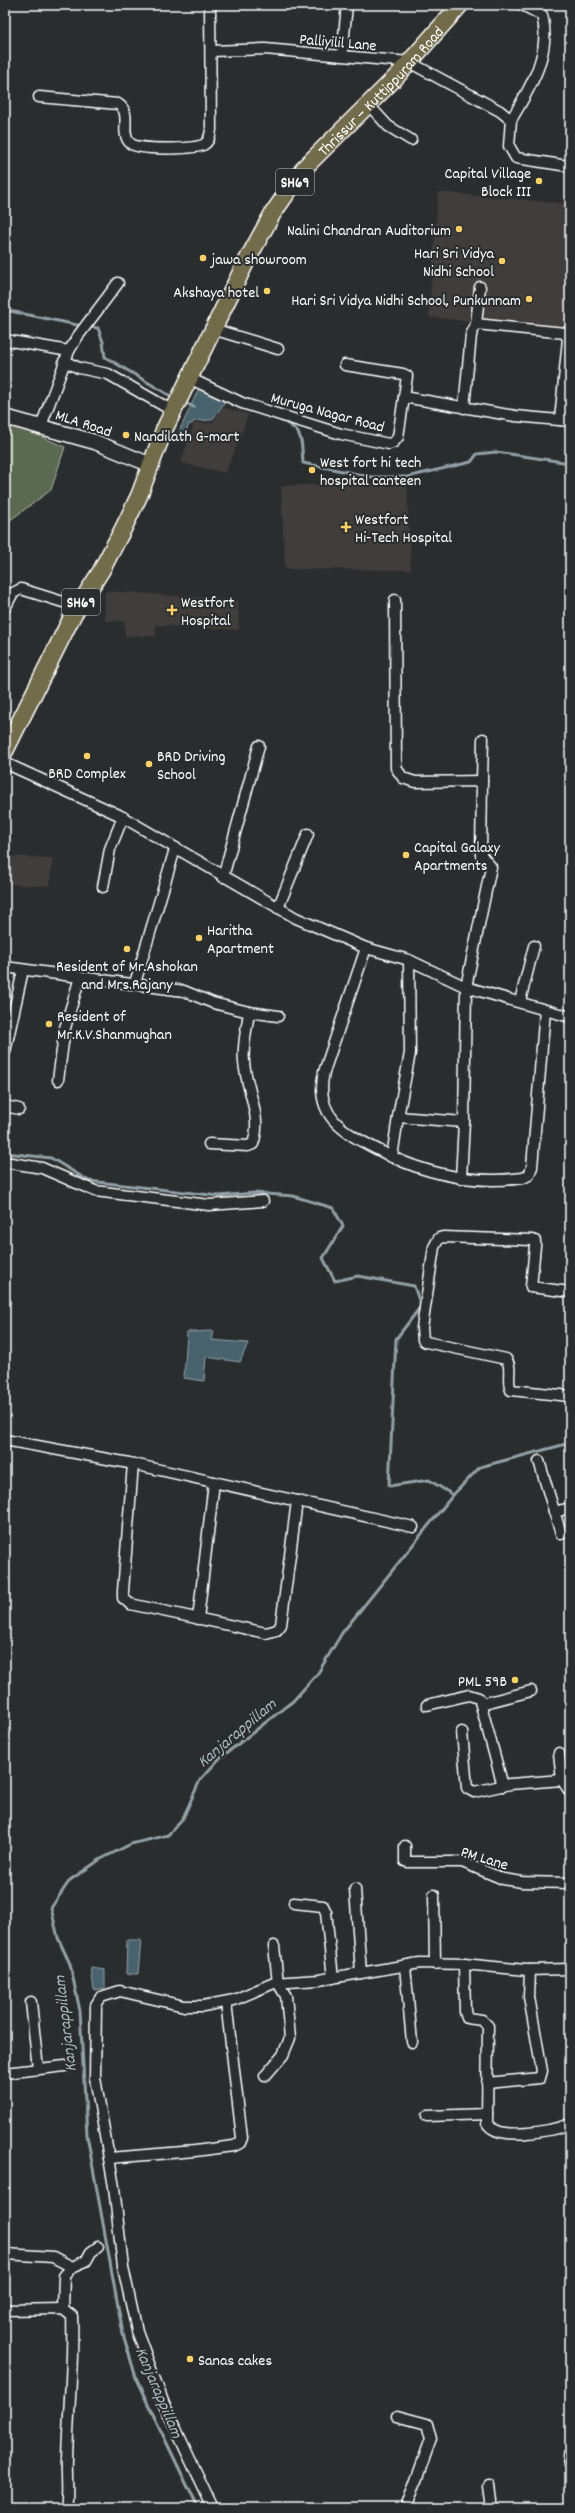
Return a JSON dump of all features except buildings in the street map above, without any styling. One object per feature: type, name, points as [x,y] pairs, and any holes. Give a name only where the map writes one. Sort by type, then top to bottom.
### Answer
[{"type":"main road","name":"Thrissur – Kuttippuram Road","points":[[5,751],[79,607],[101,571],[123,529],[189,378],[246,262],[274,212],[305,167],[409,62],[460,5]]},
{"type":"street","points":[[39,97],[118,104],[123,107],[126,113],[127,138],[131,144],[141,148],[182,148],[202,145],[208,140],[211,130],[210,5]]},
{"type":"street","points":[[342,56],[346,5]]},
{"type":"street","points":[[522,5],[542,15],[546,40],[537,70],[511,120],[509,146],[516,158],[568,166]]},
{"type":"street","name":"Palliyilil Lane","points":[[211,51],[264,49],[409,62]]},
{"type":"street","points":[[409,62],[500,111],[511,120]]},
{"type":"street","points":[[368,104],[388,126],[411,140]]},
{"type":"street","points":[[41,426],[69,351],[85,326],[118,283]]},
{"type":"street","points":[[464,408],[471,335],[476,324],[480,287]]},
{"type":"street","points":[[404,397],[464,408],[565,421],[568,339],[565,333],[476,324]]},
{"type":"street","points":[[213,329],[278,349]]},
{"type":"street","points":[[5,340],[69,351]]},
{"type":"street","points":[[64,361],[79,368],[108,374],[177,404]]},
{"type":"street","name":"Muruga Nagar Road","points":[[189,378],[242,403],[341,434],[389,444],[394,442],[398,437],[404,397],[408,382],[407,376],[403,374],[345,365]]},
{"type":"street","name":"MLA Road","points":[[5,416],[95,442],[151,465]]},
{"type":"street","points":[[5,608],[13,593],[21,590],[79,607]]},
{"type":"street","points":[[396,600],[396,768],[404,778],[415,782],[482,781]]},
{"type":"street","points":[[461,1179],[464,1122],[466,987],[491,867],[481,855],[483,739]]},
{"type":"street","points":[[223,877],[259,746]]},
{"type":"street","points":[[5,763],[123,817],[175,849],[278,908],[366,948],[409,960],[466,987],[570,1016]]},
{"type":"street","points":[[103,887],[110,849],[123,817]]},
{"type":"street","points":[[278,908],[308,834]]},
{"type":"street","points":[[135,983],[175,849]]},
{"type":"street","points":[[520,1001],[534,946]]},
{"type":"street","points":[[366,948],[324,1072],[321,1091],[330,1116],[339,1126],[392,1157],[423,1169],[461,1179],[500,1181],[523,1178],[528,1175],[532,1167],[545,1010]]},
{"type":"street","points":[[392,1157],[410,1053],[409,960]]},
{"type":"street","points":[[5,967],[80,978],[135,983],[184,990],[213,1003],[249,1012],[278,1016]]},
{"type":"street","points":[[5,1052],[23,970]]},
{"type":"street","points":[[58,1080],[65,1028],[80,978]]},
{"type":"street","points":[[209,1144],[248,1146],[252,1144],[255,1138],[255,1120],[244,1064],[249,1012]]},
{"type":"street","points":[[5,1106],[19,1109]]},
{"type":"street","points":[[398,1117],[464,1122]]},
{"type":"street","points":[[5,1162],[42,1168],[95,1191],[209,1205],[263,1201]]},
{"type":"street","points":[[570,1292],[531,1287],[535,1241],[443,1237],[439,1238],[434,1247],[422,1328],[423,1340],[426,1342],[506,1358],[509,1362],[508,1386],[510,1390],[570,1396]]},
{"type":"street","points":[[5,1440],[133,1464],[413,1527]]},
{"type":"street","points":[[539,1461],[561,1534]]},
{"type":"street","points":[[133,1464],[123,1598],[130,1604],[266,1633],[277,1630],[281,1625],[297,1501]]},
{"type":"street","points":[[198,1618],[214,1482]]},
{"type":"street","points":[[554,1512],[570,1508]]},
{"type":"street","points":[[481,1704],[531,1691]]},
{"type":"street","points":[[427,1704],[469,1695],[476,1696],[481,1704],[503,1786]]},
{"type":"street","points":[[462,1732],[467,1788],[474,1792],[503,1786],[562,1780]]},
{"type":"street","points":[[559,1753],[562,1780],[570,1792]]},
{"type":"street","name":"PM Lane","points":[[405,1846],[405,1861],[408,1862],[462,1862],[503,1879],[522,1882],[570,1883]]},
{"type":"street","points":[[355,1889],[361,1973]]},
{"type":"street","points":[[434,1895],[435,1964]]},
{"type":"street","points":[[294,1903],[323,1906],[326,1912],[332,1978]]},
{"type":"street","points":[[265,2076],[283,2055],[290,2038],[286,1996],[278,1983],[274,1946]]},
{"type":"street","points":[[464,1964],[465,2012],[468,2018],[482,2020],[488,2026],[487,2123],[491,2130],[500,2134],[529,2133],[570,2124]]},
{"type":"street","points":[[213,2508],[164,2404],[137,2330],[123,2267],[118,2243],[109,2158],[94,2078],[96,2005],[101,1997],[120,1991],[184,2006],[203,2006],[226,2002],[278,1983],[332,1978],[405,1966],[464,1964],[530,1970],[570,1969]]},
{"type":"street","points":[[405,1966],[412,2042]]},
{"type":"street","points":[[487,2084],[540,2078],[542,2071],[529,1997],[530,1970]]},
{"type":"street","points":[[32,2002],[38,2069]]},
{"type":"street","points":[[109,2158],[196,2151],[234,2146],[240,2143],[242,2138],[226,2002]]},
{"type":"street","points":[[5,2073],[66,2066]]},
{"type":"street","points":[[428,2116],[487,2114]]},
{"type":"street","points":[[63,2309],[64,2276],[72,2267],[86,2261],[91,2252],[98,2247]]},
{"type":"street","points":[[5,2254],[54,2257],[72,2267]]},
{"type":"street","points":[[5,2310],[63,2309],[72,2316],[74,2357],[67,2461],[69,2491],[66,2508]]},
{"type":"street","points":[[397,2416],[427,2424],[430,2430],[430,2439],[406,2508]]},
{"type":"street","points":[[489,2486],[492,2508]]},
{"type":"shaded area","name":"Hari Sri Vidya Nidhi School","points":[[438,192],[570,204],[570,332],[429,317]]},
{"type":"shaded area","points":[[222,407],[248,414],[239,441],[225,473],[181,463],[194,423],[212,423]]},
{"type":"shaded area","name":"Westfort Hi-Tech Hospital","points":[[407,481],[411,570],[285,569],[281,486]]},
{"type":"shaded area","name":"Westfort Hospital","points":[[105,591],[238,600],[239,630],[155,625],[156,636],[125,636],[124,621],[105,621]]},
{"type":"shaded area","points":[[5,856],[53,858],[49,886],[5,884]]},
{"type":"green space","points":[[5,425],[23,429],[65,447],[51,490],[5,524]]},
{"type":"water","points":[[199,388],[227,399],[212,420],[194,421],[192,424],[189,424],[183,439],[177,436]]},
{"type":"water","points":[[214,1331],[212,1340],[248,1343],[240,1362],[206,1357],[204,1381],[184,1378],[187,1332]]},
{"type":"water","points":[[127,1940],[141,1940],[138,1974],[126,1974]]},
{"type":"water","points":[[91,1968],[105,1970],[105,1988],[94,1990]]},
{"type":"waterway","points":[[5,310],[82,326]]},
{"type":"waterway","points":[[88,327],[98,328],[103,342],[105,357],[174,398]]},
{"type":"waterway","points":[[183,402],[194,407]]},
{"type":"waterway","points":[[278,419],[293,427],[300,435],[303,463],[372,477],[407,477],[471,462],[477,454],[496,452],[570,463]]},
{"type":"waterway","points":[[5,1153],[51,1158],[89,1181],[219,1196],[254,1193],[293,1196],[333,1208],[343,1226],[323,1258],[335,1281],[358,1276],[414,1286],[421,1306],[396,1339],[389,1486],[429,1480],[453,1495]]},
{"type":"waterway","name":"Kanjarappillam","points":[[198,2508],[137,2381],[123,2334],[87,2135],[80,2011],[70,1964],[58,1938],[51,1908],[70,1880],[101,1859],[131,1844],[168,1835],[183,1818],[200,1780],[219,1759],[293,1701],[318,1673],[342,1633],[453,1495],[480,1467],[570,1443]]},
{"type":"place","name":"Capital Village Block III","points":[[539,181]]},
{"type":"place","name":"Nalini Chandran Auditorium","points":[[459,229]]},
{"type":"place","name":"jawa showroom","points":[[203,258]]},
{"type":"place","name":"Hari Sri Vidya Nidhi School","points":[[502,261]]},
{"type":"place","name":"Akshaya hotel","points":[[267,291]]},
{"type":"place","name":"Hari Sri Vidya Nidhi School, Punkunnam","points":[[529,299]]},
{"type":"place","name":"Nandilath G-mart","points":[[126,435]]},
{"type":"place","name":"West fort hi tech hospital canteen","points":[[312,470]]},
{"type":"place","name":"Westfort Hi-Tech Hospital","points":[[346,527]]},
{"type":"place","name":"Westfort Hospital","points":[[172,610]]},
{"type":"place","name":"BRD Complex","points":[[87,756]]},
{"type":"place","name":"BRD Driving School","points":[[149,764]]},
{"type":"place","name":"Capital Galaxy Apartments","points":[[406,855]]},
{"type":"place","name":"Haritha Apartment","points":[[199,938]]},
{"type":"place","name":"Resident of Mr.Ashokan and Mrs.Rajany","points":[[127,949]]},
{"type":"place","name":"Resident of Mr.K.V.Shanmughan","points":[[49,1024]]},
{"type":"place","name":"PML 59B","points":[[515,1680]]},
{"type":"place","name":"Sanas cakes","points":[[190,2359]]}]
